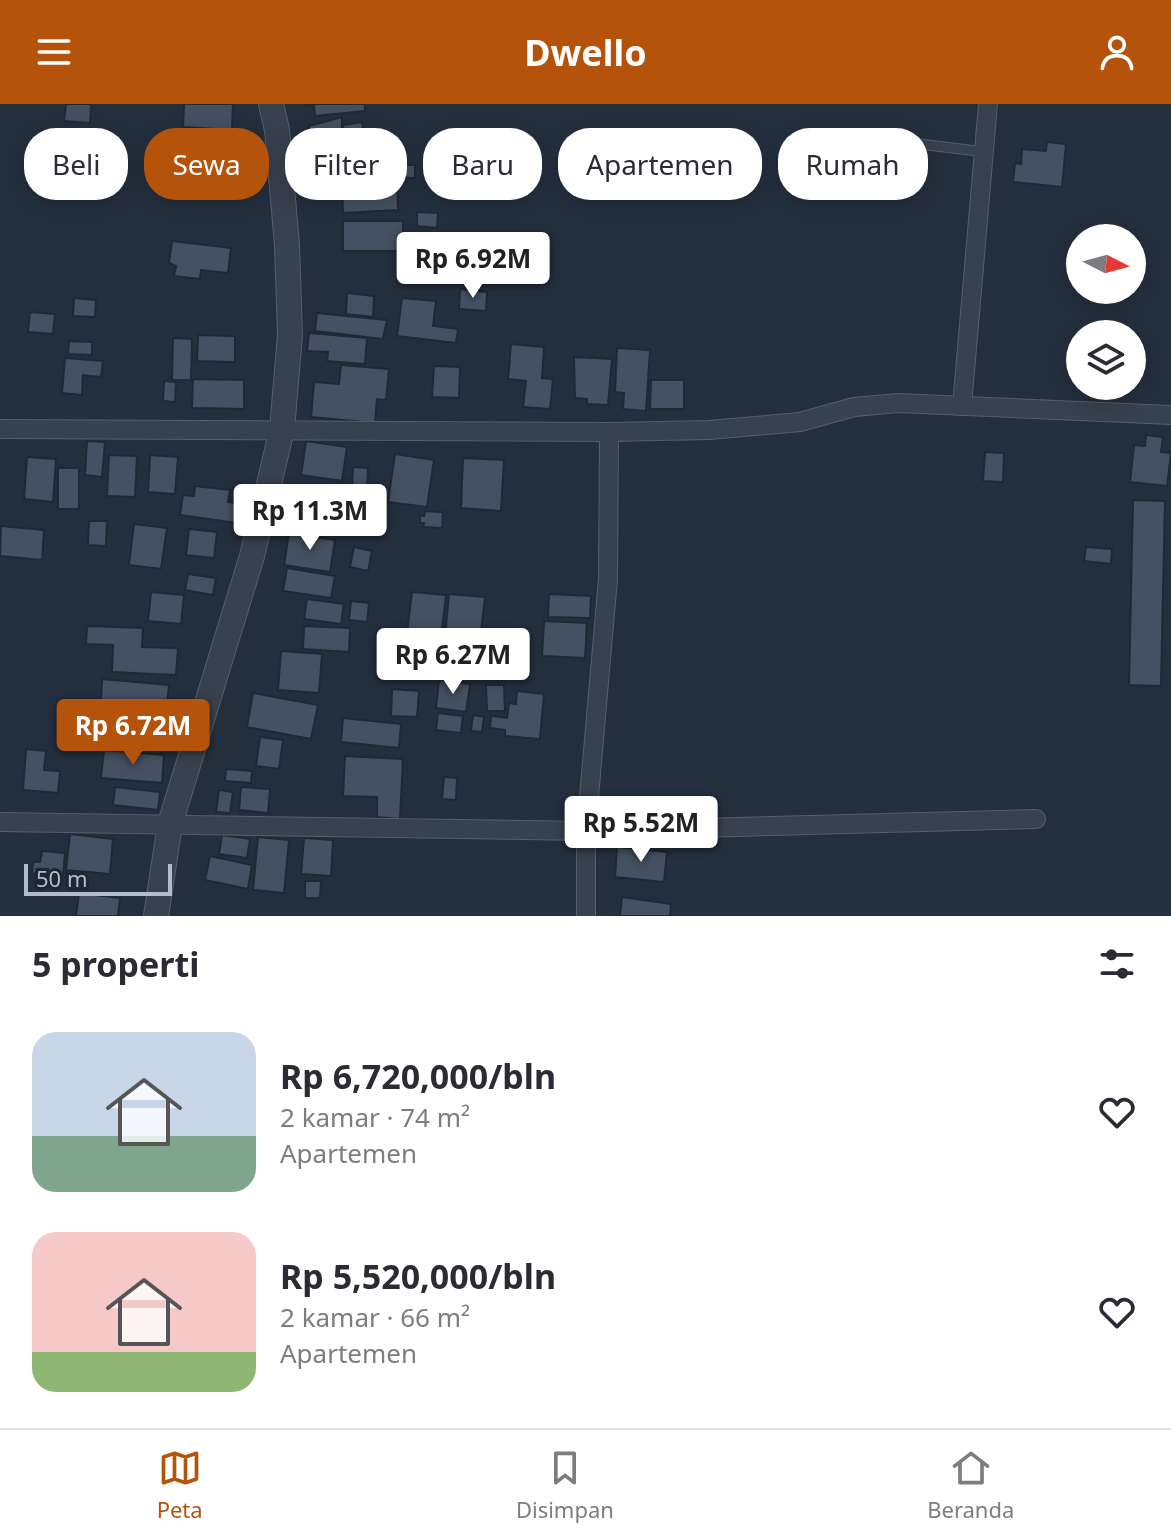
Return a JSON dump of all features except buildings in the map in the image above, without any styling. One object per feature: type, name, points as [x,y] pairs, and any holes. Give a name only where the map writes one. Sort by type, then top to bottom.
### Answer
[{"type":"street","points":[[156,916],[170,824],[252,556],[282,429],[290,335],[287,245],[277,130],[271,104]]},
{"type":"street","points":[[962,406],[988,104]]},
{"type":"street","points":[[0,429],[709,430],[800,422],[854,407],[883,404],[1171,415]]},
{"type":"street","points":[[586,916],[586,831],[608,579],[609,432]]},
{"type":"street","points":[[0,822],[586,831],[1036,819]]},
{"type":"lane","points":[[928,145],[985,152]]}]
